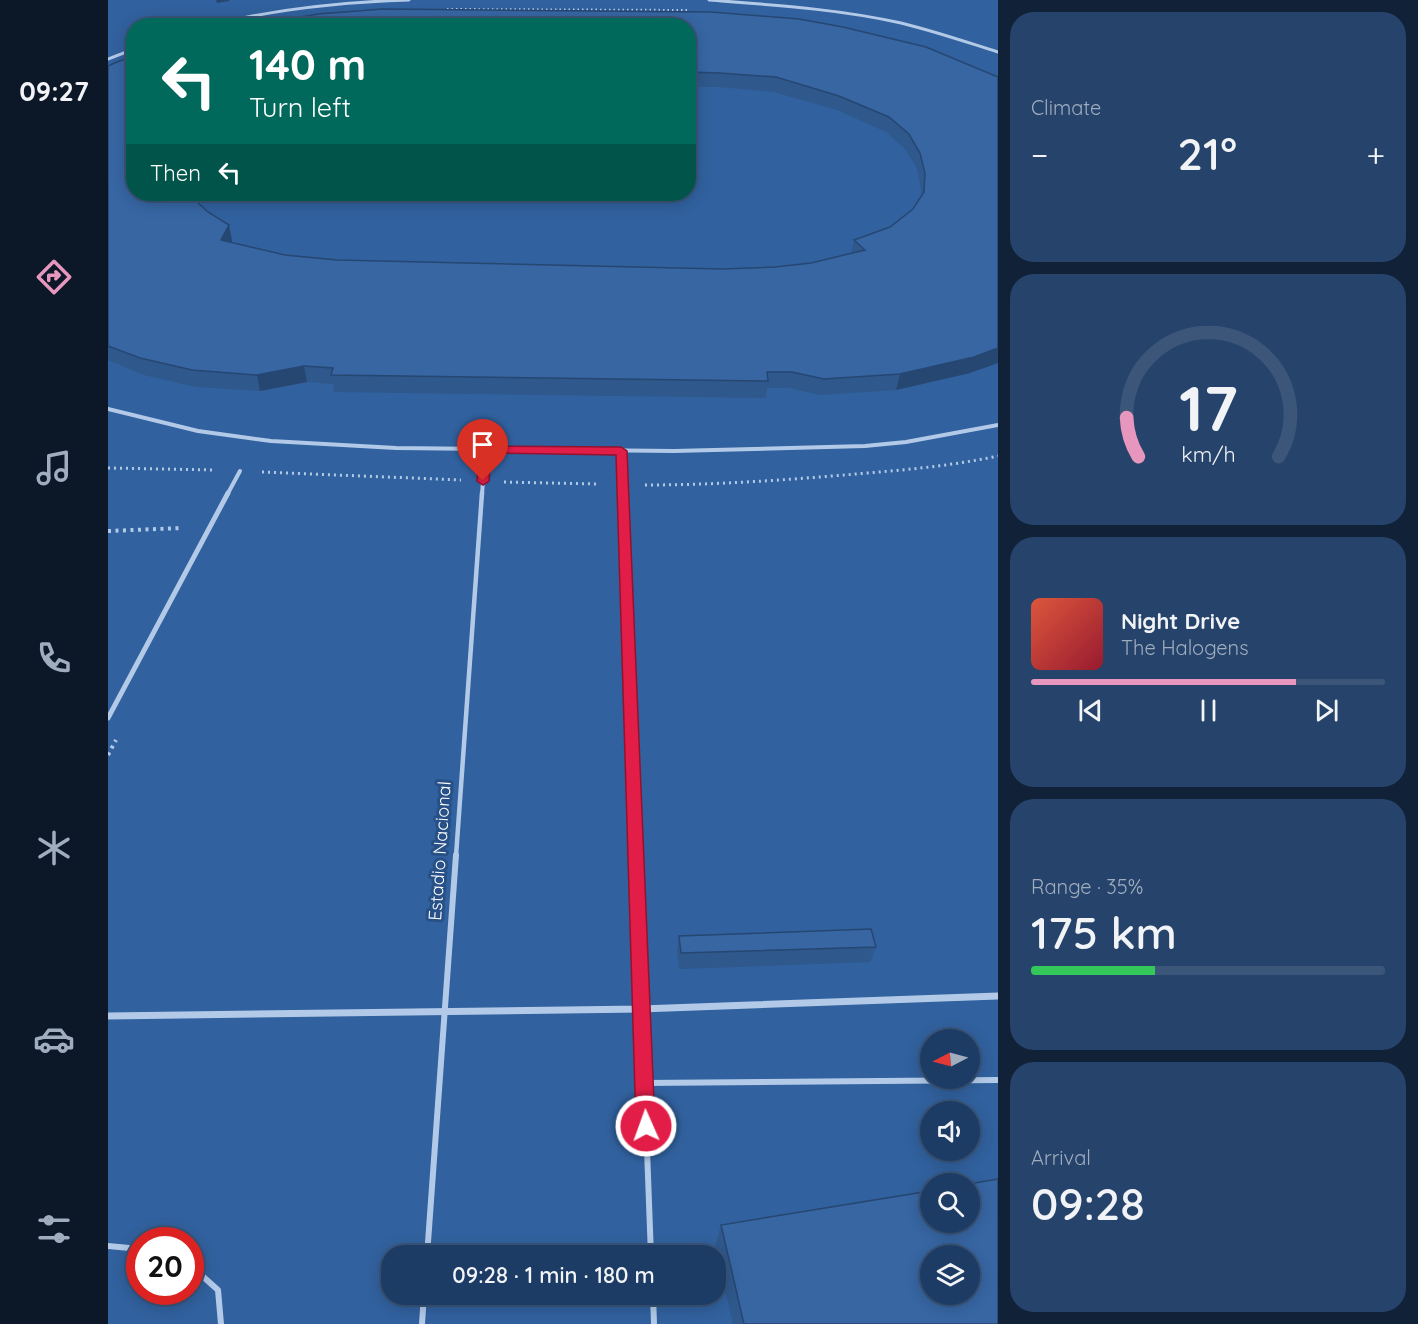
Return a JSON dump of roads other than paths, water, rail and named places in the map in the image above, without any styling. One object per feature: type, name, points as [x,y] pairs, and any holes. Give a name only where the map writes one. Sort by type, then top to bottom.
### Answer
[{"type":"street","points":[[108,718],[240,471]]},
{"type":"street","points":[[108,1016],[641,1009],[998,996]]},
{"type":"lane","points":[[245,18],[283,10],[339,3],[409,0]]},
{"type":"lane","points":[[710,0],[810,9],[875,19],[928,30],[998,52]]},
{"type":"lane","points":[[108,59],[126,52]]},
{"type":"lane","points":[[108,409],[198,431],[271,441],[485,450],[733,451],[865,446],[906,442],[998,425]]},
{"type":"lane","name":"Estadio Nacional","points":[[428,1245],[485,450]]},
{"type":"lane","points":[[621,451],[651,1245]]},
{"type":"lane","points":[[644,1083],[998,1080]]},
{"type":"lane","points":[[108,1246],[126,1248]]},
{"type":"lane","points":[[204,1278],[218,1290],[221,1324]]},
{"type":"lane","points":[[422,1324],[423,1305]]},
{"type":"lane","points":[[653,1305],[654,1324]]}]
